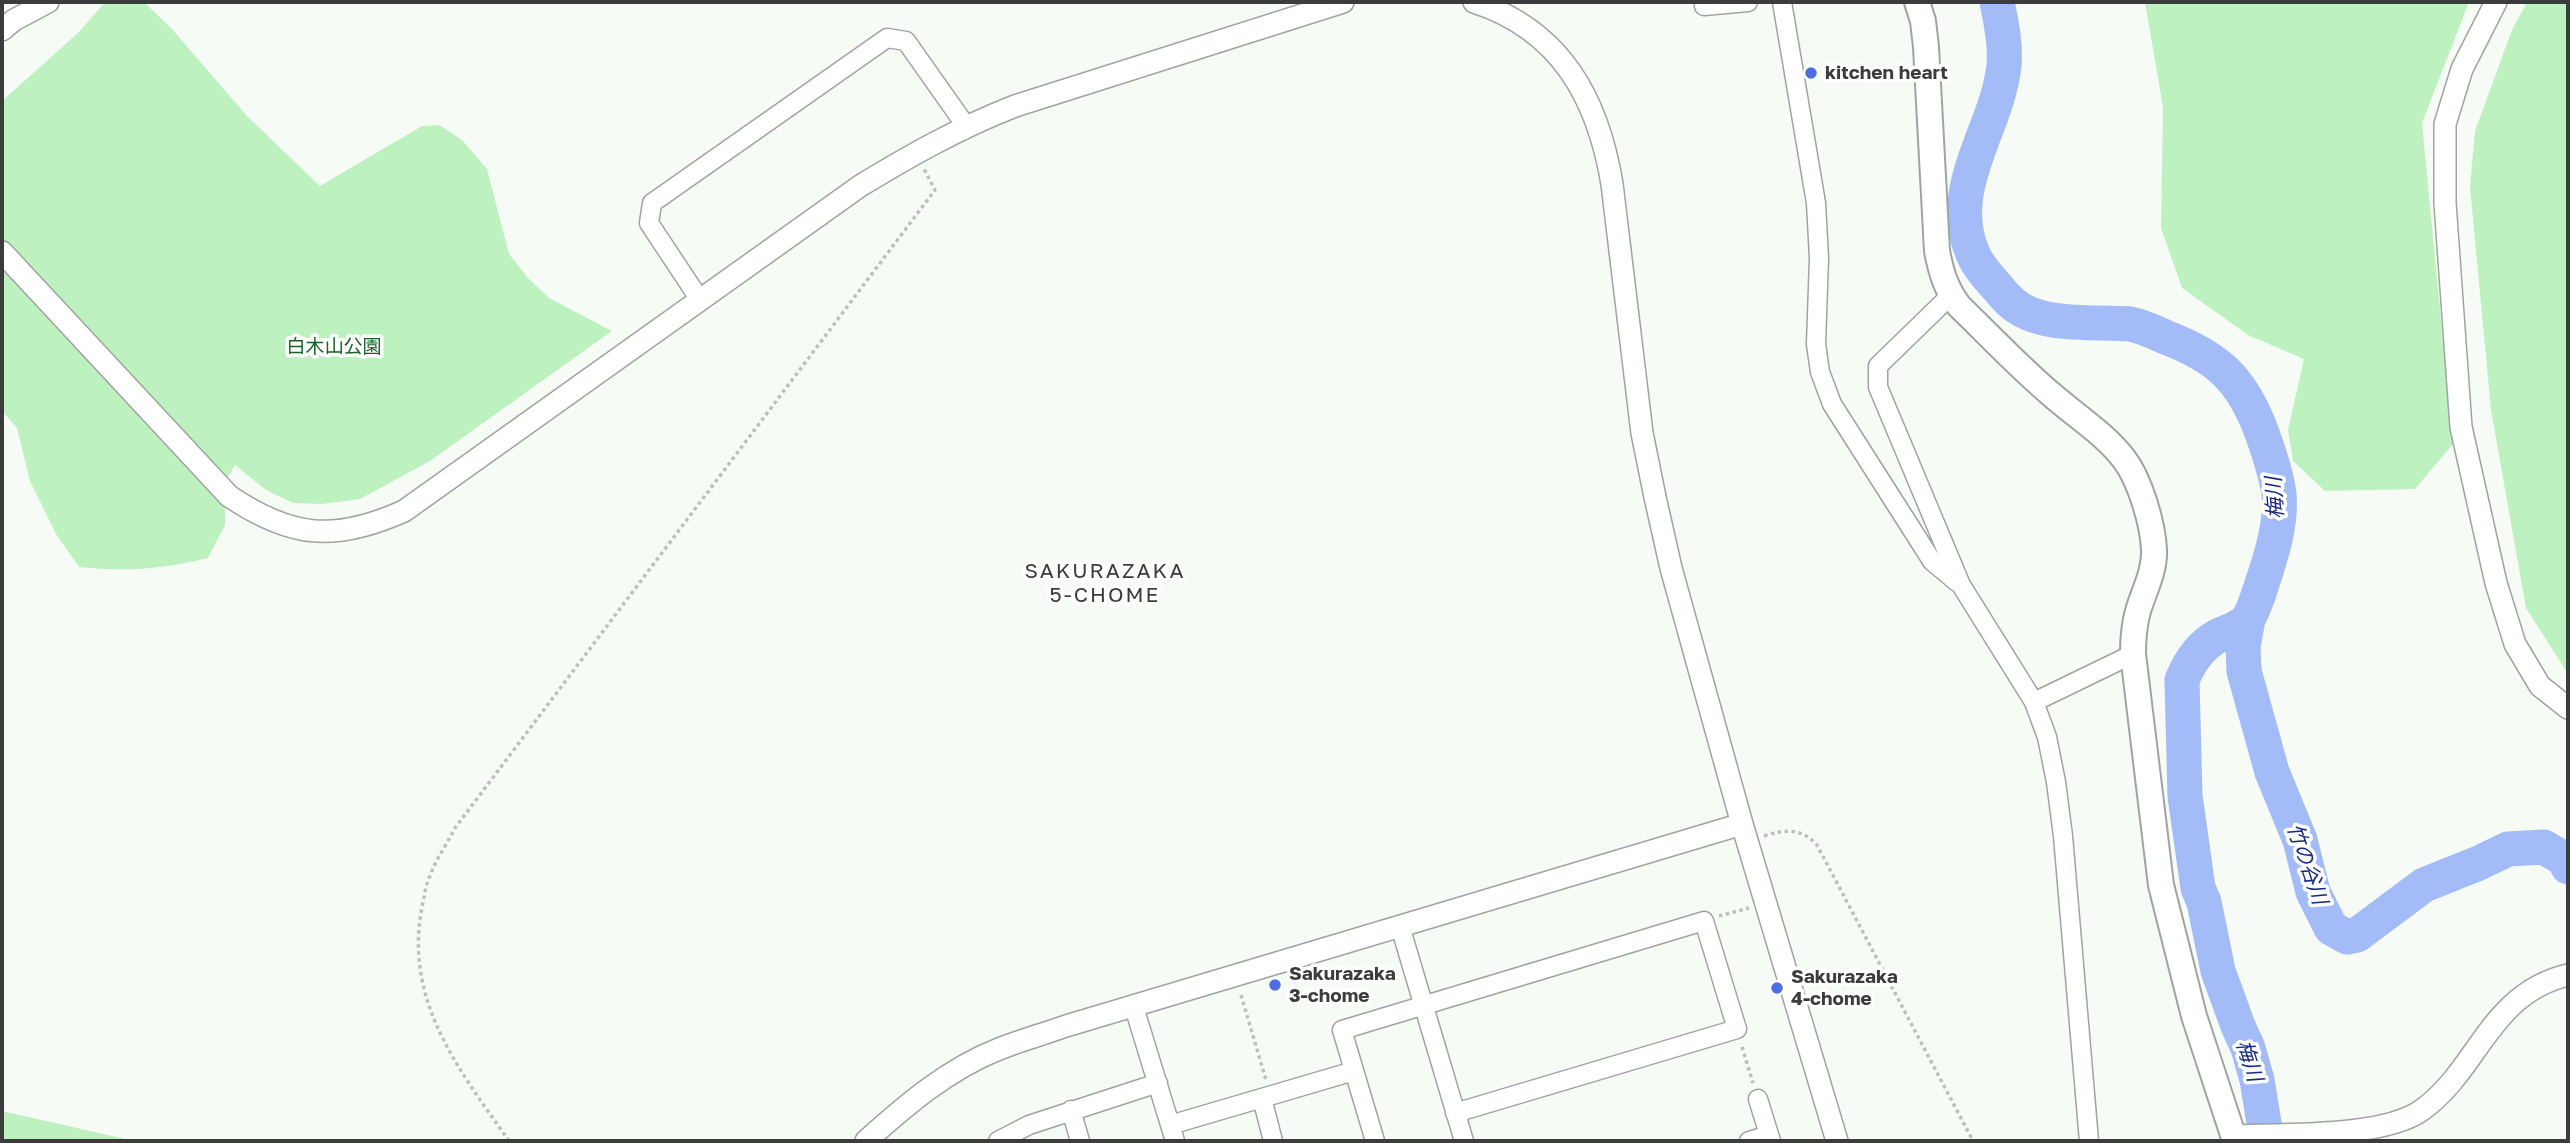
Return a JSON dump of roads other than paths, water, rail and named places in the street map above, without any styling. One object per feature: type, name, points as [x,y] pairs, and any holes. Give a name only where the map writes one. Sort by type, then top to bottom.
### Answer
[{"type":"main road","points":[[1917,2],[1926,47],[1937,251],[1941,274],[1951,295],[2024,370],[2106,440],[2124,459],[2135,477],[2153,531],[2151,573],[2133,631],[2133,654],[2161,885],[2194,1016],[2234,1139]]},
{"type":"street","points":[[2,30],[14,20],[48,2]]},
{"type":"street","points":[[2,252],[229,496],[275,523],[307,531],[342,531],[375,524],[404,512],[860,186],[916,152],[966,126],[1015,106],[1343,2]]},
{"type":"street","points":[[1474,2],[1508,15],[1540,36],[1564,62],[1584,91],[1607,149],[1641,419],[1671,568],[1745,833],[1837,1141]]},
{"type":"street","points":[[1704,6],[1748,2]]},
{"type":"street","points":[[1782,2],[1816,203],[1819,258],[1816,344],[1820,372],[1832,404],[1932,561],[1961,585]]},
{"type":"street","points":[[2496,2],[2462,69],[2445,124],[2445,203],[2461,427],[2496,583],[2515,644],[2540,686],[2568,708]]},
{"type":"street","points":[[700,300],[649,223],[652,203],[887,38],[906,41],[966,126]]},
{"type":"street","points":[[1951,295],[1878,366],[1878,387],[1961,585],[2034,702],[2047,737],[2056,782],[2089,1141]]},
{"type":"street","points":[[2034,702],[2133,654]]},
{"type":"street","points":[[866,1141],[903,1107],[950,1074],[997,1050],[1066,1026],[1400,926],[1745,833]]},
{"type":"street","points":[[1375,1141],[1342,1030],[1704,921],[1737,1029],[1455,1113]]},
{"type":"street","points":[[1400,926],[1464,1141]]},
{"type":"street","points":[[2234,1139],[2376,1128],[2421,1111],[2443,1090],[2495,1021],[2515,1002],[2541,986],[2568,975]]},
{"type":"street","points":[[1134,1007],[1173,1133],[1266,1097],[1354,1071]]},
{"type":"street","points":[[998,1141],[1029,1125],[1158,1083]]},
{"type":"street","points":[[1266,1097],[1273,1141]]},
{"type":"street","points":[[1749,1141],[1770,1138],[1758,1099]]},
{"type":"street","points":[[1071,1110],[1080,1141]]},
{"type":"waterway","name":"梅川","points":[[1997,2],[2004,41],[2004,65],[1993,112],[1968,182],[1965,205],[1966,230],[1978,263],[2006,298],[2023,311],[2052,320],[2134,325],[2184,345],[2214,362],[2226,372],[2246,398],[2262,433],[2276,478],[2279,494],[2277,532],[2252,612],[2243,624],[2206,644],[2192,661],[2182,680],[2185,796],[2198,888],[2204,902],[2218,971],[2248,1048],[2257,1080],[2267,1141]]},
{"type":"waterway","name":"竹の谷川","points":[[2248,619],[2243,646],[2244,671],[2272,772],[2300,840],[2313,892],[2331,928],[2347,937],[2357,935],[2424,885],[2508,849],[2544,847],[2564,859],[2568,867]]},
{"type":"place","name":"kitchen heart","points":[[1811,73]]},
{"type":"place","name":"Sakurazaka 3-chome","points":[[1275,985]]},
{"type":"place","name":"Sakurazaka 4-chome","points":[[1777,988]]},
{"type":"district","name":"SAKURAZAKA 5-CHOME","points":[[1105,583]]},
{"type":"park label","name":"白木山公園","points":[[334,347]]}]
